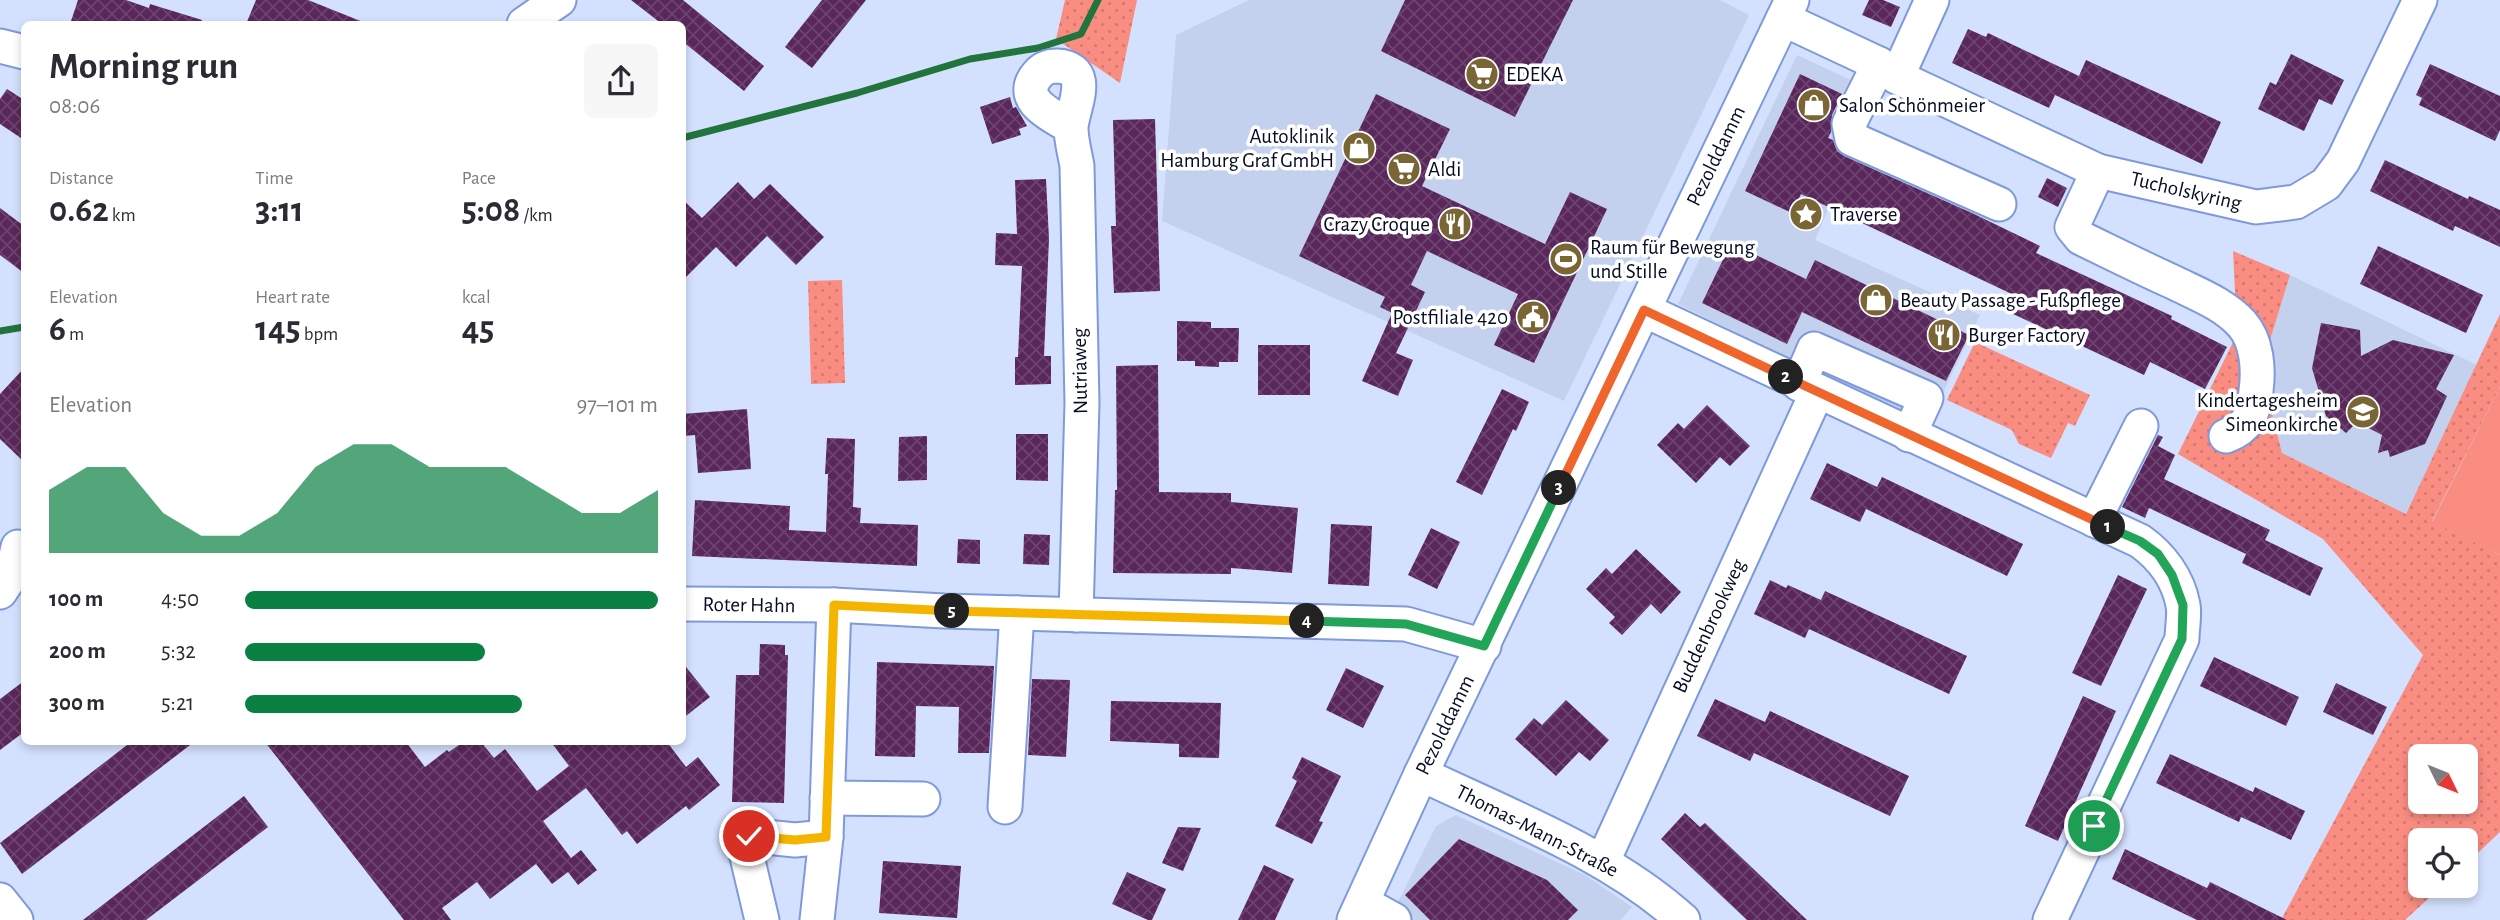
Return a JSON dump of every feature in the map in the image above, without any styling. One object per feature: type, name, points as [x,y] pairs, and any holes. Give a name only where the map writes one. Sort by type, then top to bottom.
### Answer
[{"type":"street","points":[[528,21],[559,0]]},
{"type":"street","points":[[1932,0],[1888,71],[1849,124],[1852,139],[1999,204]]},
{"type":"street","name":"Tucholskyring","points":[[1788,9],[1888,71],[2098,171],[2256,207],[2296,202],[2326,184],[2343,161],[2420,0]]},
{"type":"street","name":"Pezolddamm","points":[[1358,911],[1788,9]]},
{"type":"street","points":[[0,46],[21,51]]},
{"type":"street","name":"Nutriaweg","points":[[1071,127],[1077,166],[1082,402],[1076,615]]},
{"type":"street","points":[[2098,171],[2072,227],[2081,238],[2217,304],[2242,324],[2253,341],[2257,387],[2254,410],[2247,424],[2226,436]]},
{"type":"street","points":[[1644,310],[2140,541],[2158,554],[2172,575],[2183,605],[2182,639],[2050,920]]},
{"type":"street","name":"Buddenbrookweg","points":[[1603,861],[1808,388]]},
{"type":"street","points":[[2094,520],[2141,426]]},
{"type":"street","points":[[0,592],[12,574],[14,546]]},
{"type":"street","name":"Roter Hahn","points":[[686,604],[834,605],[1406,624],[1484,646]]},
{"type":"street","points":[[817,920],[826,837],[834,605]]},
{"type":"street","points":[[1005,807],[1017,613]]},
{"type":"street","name":"Thomas-Mann-Straße","points":[[1421,774],[1603,861],[1643,887],[1683,920]]},
{"type":"street","points":[[827,798],[923,799]]},
{"type":"street","points":[[762,920],[744,845],[745,838],[755,836],[795,840],[826,837]]},
{"type":"street","points":[[0,900],[16,920]]},
{"type":"street","points":[[1358,911],[1394,920]]},
{"type":"shaded area","points":[[1065,0],[1137,0],[1120,83],[1056,39]]},
{"type":"shaded area","points":[[1249,0],[1720,0],[1749,15],[1564,401],[1162,221],[1176,35]]},
{"type":"shaded area","points":[[1797,55],[1879,93],[1815,240],[1980,315],[1927,426],[1678,304]]},
{"type":"shaded area","points":[[2233,251],[2290,275],[2261,370],[2282,453],[2406,514],[2500,314],[2500,387],[2432,521],[2500,555],[2500,832],[2478,853],[2478,828],[2408,828],[2408,898],[2429,898],[2405,920],[2281,920],[2423,655],[2323,539],[2178,454],[2237,334]]},
{"type":"shaded area","name":"Kindertagesheim Simeonkirche","points":[[2290,275],[2477,365],[2406,514],[2282,453],[2261,371]]},
{"type":"shaded area","points":[[842,280],[845,383],[811,384],[808,281]]},
{"type":"shaded area","points":[[1975,342],[2090,395],[2075,426],[2068,423],[2051,458],[2019,444],[2012,430],[1947,400]]},
{"type":"shaded area","points":[[2500,387],[2500,555],[2432,522]]},
{"type":"shaded area","points":[[1456,815],[1585,875],[1632,907],[1621,920],[1389,920],[1436,826]]},
{"type":"building","points":[[78,0],[126,0],[149,8],[150,4],[202,20],[202,21],[71,21]]},
{"type":"building","points":[[256,0],[308,0],[360,21],[247,21]]},
{"type":"building","points":[[631,0],[683,0],[764,66],[744,91],[686,44],[686,21],[658,21]]},
{"type":"building","points":[[822,0],[866,0],[812,68],[785,47]]},
{"type":"building","name":"EDEKA","points":[[1405,0],[1573,0],[1515,117],[1381,51]]},
{"type":"building","points":[[1869,0],[1883,0],[1900,7],[1891,27],[1862,15]]},
{"type":"building","points":[[1968,29],[1986,37],[1988,33],[2079,76],[2086,60],[2221,122],[2202,164],[2055,95],[2049,108],[1952,63]]},
{"type":"building","points":[[2291,54],[2344,80],[2332,105],[2319,99],[2304,131],[2258,109],[2270,82],[2276,85]]},
{"type":"building","points":[[2430,64],[2500,96],[2500,130],[2495,141],[2419,105],[2422,98],[2416,95]]},
{"type":"building","points":[[1800,74],[1842,94],[1832,115],[1828,138],[1833,140],[1837,151],[1844,156],[2040,246],[2036,253],[2172,316],[2171,319],[2227,347],[2205,389],[2150,362],[2144,375],[2011,313],[2018,297],[1801,194],[1792,213],[1745,191]]},
{"type":"building","points":[[7,89],[21,98],[21,138],[0,124],[0,99]]},
{"type":"building","points":[[1376,94],[1450,129],[1422,186],[1545,244],[1570,192],[1607,209],[1534,363],[1494,345],[1518,294],[1427,251],[1411,285],[1425,292],[1396,353],[1413,360],[1398,396],[1362,381],[1392,313],[1380,307],[1385,297],[1299,256]]},
{"type":"building","points":[[1010,97],[1013,108],[1016,107],[1027,126],[1019,129],[1021,135],[992,144],[980,107]]},
{"type":"building","points":[[1155,119],[1160,291],[1114,293],[1111,226],[1116,226],[1113,120]]},
{"type":"building","points":[[2385,160],[2468,199],[2469,196],[2500,210],[2500,247],[2455,226],[2453,231],[2370,191]]},
{"type":"building","points":[[2047,178],[2067,188],[2058,207],[2038,197]]},
{"type":"building","points":[[1046,179],[1049,239],[1044,356],[1051,356],[1051,384],[1015,385],[1022,266],[995,265],[996,233],[1017,234],[1015,180]]},
{"type":"building","points":[[738,182],[754,199],[770,184],[824,237],[796,265],[767,236],[736,267],[716,247],[686,277],[686,203],[702,218]]},
{"type":"building","points":[[0,208],[21,224],[21,271],[0,255]]},
{"type":"building","points":[[1731,243],[1806,279],[1815,260],[1969,335],[1946,381],[1802,312],[1787,344],[1702,303]]},
{"type":"building","points":[[2378,246],[2483,295],[2466,333],[2360,284]]},
{"type":"building","points":[[1177,321],[1211,322],[1211,328],[1239,328],[1238,362],[1219,362],[1219,367],[1195,366],[1195,361],[1177,361]]},
{"type":"building","points":[[2321,323],[2360,330],[2361,356],[2393,340],[2454,355],[2436,389],[2447,396],[2425,444],[2390,457],[2388,450],[2378,453],[2382,435],[2357,422],[2346,433],[2326,416],[2312,368]]},
{"type":"building","points":[[1258,345],[1310,345],[1310,395],[1258,395]]},
{"type":"building","points":[[1158,365],[1159,492],[1231,493],[1231,502],[1298,508],[1292,573],[1231,568],[1231,574],[1113,573],[1117,490],[1116,366]]},
{"type":"building","points":[[21,371],[21,459],[0,439],[0,394]]},
{"type":"building","points":[[1502,389],[1529,402],[1516,431],[1513,429],[1482,495],[1456,482]]},
{"type":"building","points":[[1707,405],[1750,446],[1730,466],[1720,457],[1696,483],[1657,445],[1678,423],[1684,429]]},
{"type":"building","points":[[747,409],[751,469],[698,473],[695,435],[686,436],[686,414]]},
{"type":"building","points":[[1016,434],[1048,434],[1048,481],[1016,480]]},
{"type":"building","points":[[2158,435],[2163,437],[2158,446],[2175,455],[2164,479],[2270,530],[2265,540],[2323,568],[2310,596],[2242,563],[2246,554],[2149,508],[2145,518],[2122,507]]},
{"type":"building","points":[[927,436],[927,480],[898,481],[899,437]]},
{"type":"building","points":[[827,438],[855,439],[853,507],[861,508],[860,523],[918,525],[917,566],[692,556],[695,500],[790,506],[789,530],[826,532]]},
{"type":"building","points":[[1827,463],[1877,487],[1882,477],[2023,544],[2007,576],[1866,509],[1860,522],[1810,499]]},
{"type":"building","points":[[1331,524],[1372,526],[1369,586],[1328,584]]},
{"type":"building","points":[[1431,528],[1460,542],[1437,589],[1408,575]]},
{"type":"building","points":[[1024,534],[1050,535],[1049,565],[1023,564]]},
{"type":"building","points":[[958,539],[980,540],[980,564],[957,563]]},
{"type":"building","points":[[1636,549],[1681,592],[1661,614],[1651,604],[1622,635],[1609,623],[1615,617],[1586,589],[1606,568],[1612,574]]},
{"type":"building","points":[[2118,575],[2147,589],[2101,686],[2072,673]]},
{"type":"building","points":[[1770,580],[1821,600],[1825,591],[1967,656],[1949,694],[1809,629],[1805,638],[1754,614]]},
{"type":"building","points":[[760,644],[785,645],[785,655],[788,655],[784,803],[732,802],[736,675],[759,675]]},
{"type":"building","points":[[2214,657],[2299,697],[2286,726],[2200,686]]},
{"type":"building","points":[[877,662],[994,666],[989,753],[958,753],[959,707],[916,706],[915,757],[875,756]]},
{"type":"building","points":[[686,667],[710,697],[686,716]]},
{"type":"building","points":[[1346,668],[1384,686],[1363,728],[1326,710]]},
{"type":"building","points":[[1032,679],[1070,680],[1066,757],[1028,755]]},
{"type":"building","points":[[21,683],[21,734],[0,750],[0,699]]},
{"type":"building","points":[[2336,683],[2387,707],[2373,735],[2323,712]]},
{"type":"building","points":[[2083,696],[2116,711],[2058,841],[2025,826]]},
{"type":"building","points":[[1715,699],[1765,722],[1770,711],[1909,776],[1890,816],[1754,753],[1750,761],[1697,736]]},
{"type":"building","points":[[1566,700],[1609,740],[1590,761],[1579,752],[1556,776],[1515,739],[1534,718],[1542,725]]},
{"type":"building","points":[[1111,701],[1221,703],[1219,758],[1179,757],[1179,744],[1110,741]]},
{"type":"building","points":[[127,745],[190,745],[22,874],[0,843]]},
{"type":"building","points":[[267,745],[408,745],[425,767],[447,750],[449,752],[459,745],[483,745],[494,758],[505,749],[537,791],[569,766],[553,745],[669,745],[686,767],[698,757],[720,785],[689,810],[686,806],[637,844],[627,831],[622,835],[586,788],[543,821],[571,858],[581,850],[597,870],[578,885],[568,872],[552,884],[536,864],[490,899],[477,882],[442,908],[451,920],[404,920]]},
{"type":"building","points":[[2170,754],[2253,792],[2255,787],[2305,811],[2291,840],[2241,817],[2239,822],[2156,783]]},
{"type":"building","points":[[1302,757],[1341,776],[1319,821],[1323,822],[1312,844],[1275,826],[1297,781],[1292,778]]},
{"type":"building","points":[[244,796],[268,827],[146,920],[83,920]]},
{"type":"building","points":[[1685,813],[1700,827],[1705,823],[1807,920],[1747,920],[1661,839]]},
{"type":"building","points":[[1178,827],[1201,828],[1183,871],[1162,863]]},
{"type":"building","points":[[1459,839],[1547,880],[1578,910],[1568,920],[1430,920],[1405,895]]},
{"type":"building","points":[[2125,849],[2207,888],[2210,882],[2287,920],[2197,920],[2112,879]]},
{"type":"building","points":[[883,861],[961,866],[957,918],[879,913]]},
{"type":"building","points":[[1264,865],[1294,879],[1275,920],[1238,920]]},
{"type":"building","points":[[1127,872],[1166,889],[1152,920],[1112,904]]},
{"type":"waterway","points":[[686,137],[857,93],[970,59],[1038,48],[1081,34],[1098,0]]},
{"type":"waterway","points":[[0,331],[21,328]]},
{"type":"place","name":"EDEKA","points":[[1482,74]]},
{"type":"place","name":"Salon Schönmeier","points":[[1814,105]]},
{"type":"place","name":"Autoklinik Hamburg Graf GmbH","points":[[1359,148]]},
{"type":"place","name":"Aldi","points":[[1404,169]]},
{"type":"place","name":"Traverse","points":[[1806,214]]},
{"type":"place","name":"Crazy Croque","points":[[1455,224]]},
{"type":"place","name":"Raum für Bewegung und Stille","points":[[1566,259]]},
{"type":"place","name":"Beauty Passage - Fußpflege","points":[[1876,300]]},
{"type":"place","name":"Postfiliale 420","points":[[1533,317]]},
{"type":"place","name":"Burger Factory","points":[[1944,335]]},
{"type":"place","name":"Kindertagesheim Simeonkirche","points":[[2363,412]]},
{"type":"route","points":[[749,836],[795,840],[826,837],[834,605],[944,611],[1406,624],[1484,646],[1644,310],[2140,541],[2158,554],[2172,575],[2183,605],[2182,639],[2094,826]]}]
